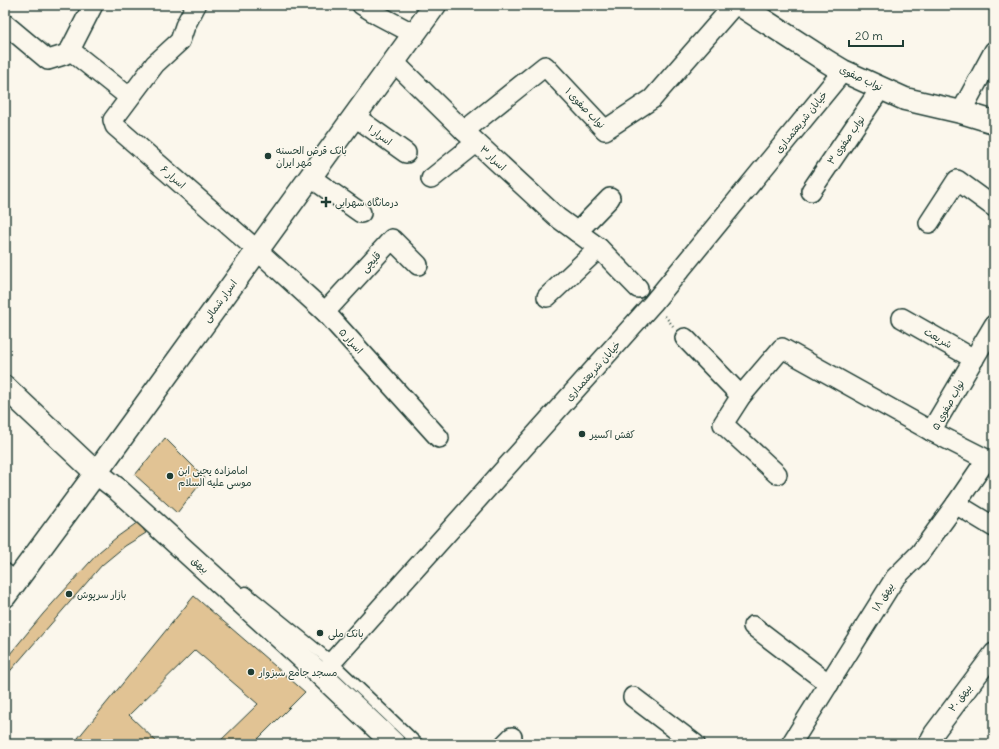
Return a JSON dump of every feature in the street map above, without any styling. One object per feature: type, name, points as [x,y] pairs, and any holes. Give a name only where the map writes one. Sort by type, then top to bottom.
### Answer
[{"type":"main road","name":"اسرار شمالی","points":[[9,581],[96,473],[435,5]]},
{"type":"main road","name":"نواب صفوی","points":[[740,5],[843,71],[905,99],[961,112],[994,122]]},
{"type":"main road","name":"بیهق","points":[[5,387],[96,473],[116,488],[319,672],[394,744]]},
{"type":"street","points":[[5,24],[48,60],[64,55],[70,50],[93,5]]},
{"type":"street","points":[[70,50],[129,98],[155,64],[180,41],[185,26],[196,5]]},
{"type":"street","points":[[362,5],[414,34]]},
{"type":"street","name":"نواب صفوی ۱","points":[[470,137],[545,66],[605,130],[652,99],[734,5]]},
{"type":"street","points":[[961,112],[994,51]]},
{"type":"street","name":"اسرار ۳","points":[[394,62],[470,137],[558,218],[599,248],[638,288]]},
{"type":"street","name":"خیابان شریعتمداری","points":[[332,662],[653,303],[843,71]]},
{"type":"street","name":"نواب صفوی ۳","points":[[811,191],[881,88]]},
{"type":"street","name":"اسرار ۶","points":[[129,98],[113,120],[115,126],[258,250]]},
{"type":"street","name":"اسرار ۱","points":[[354,116],[406,153]]},
{"type":"street","points":[[431,179],[470,137]]},
{"type":"street","points":[[310,177],[361,213]]},
{"type":"street","points":[[929,223],[957,180],[994,207]]},
{"type":"street","points":[[577,232],[610,198]]},
{"type":"street","name":"قلیچی","points":[[325,312],[392,239],[418,264]]},
{"type":"street","points":[[547,297],[599,248]]},
{"type":"street","name":"اسرار ۵","points":[[258,250],[325,312],[439,438]]},
{"type":"street","name":"شریعت","points":[[902,318],[974,359]]},
{"type":"street","name":"نواب صفوی ۵","points":[[990,461],[931,431],[994,324]]},
{"type":"street","points":[[685,338],[741,396]]},
{"type":"street","points":[[777,474],[723,424],[741,396],[782,348],[931,431]]},
{"type":"street","name":"بیهق ۱۸","points":[[791,744],[895,578],[920,553],[990,461]]},
{"type":"street","points":[[956,504],[994,527]]},
{"type":"street","points":[[753,626],[829,684]]},
{"type":"street","name":"بیهق ۲۰","points":[[928,744],[934,733],[994,653]]},
{"type":"street","points":[[633,697],[695,744]]},
{"type":"lane","points":[[116,488],[332,662],[418,744]]},
{"type":"path","points":[[653,303],[685,338]]},
{"type":"building","name":"امامزاده یحیی ابن موسی علیه السلام","points":[[165,438],[205,478],[177,513],[135,475]]},
{"type":"building","name":"بازار سرپوش","points":[[138,522],[146,533],[125,546],[102,565],[5,677],[5,660],[43,614],[99,552]]},
{"type":"building","name":"مسجد جامع سبزوار","points":[[194,596],[305,692],[253,744],[217,744],[258,704],[195,650],[129,715],[159,744],[84,744],[78,738]]},
{"type":"place","name":"بانک قرض الحسنه مهر ایران","points":[[268,156]]},
{"type":"place","name":"درمانگاه سهرابی","points":[[326,202]]},
{"type":"place","name":"کفش اکسیر","points":[[582,434]]},
{"type":"place","name":"امامزاده یحیی ابن موسی علیه السلام","points":[[170,476]]},
{"type":"place","name":"بازار سرپوش","points":[[69,594]]},
{"type":"place","name":"بانک ملی","points":[[320,633]]},
{"type":"place","name":"مسجد جامع سبزوار","points":[[251,672]]}]
